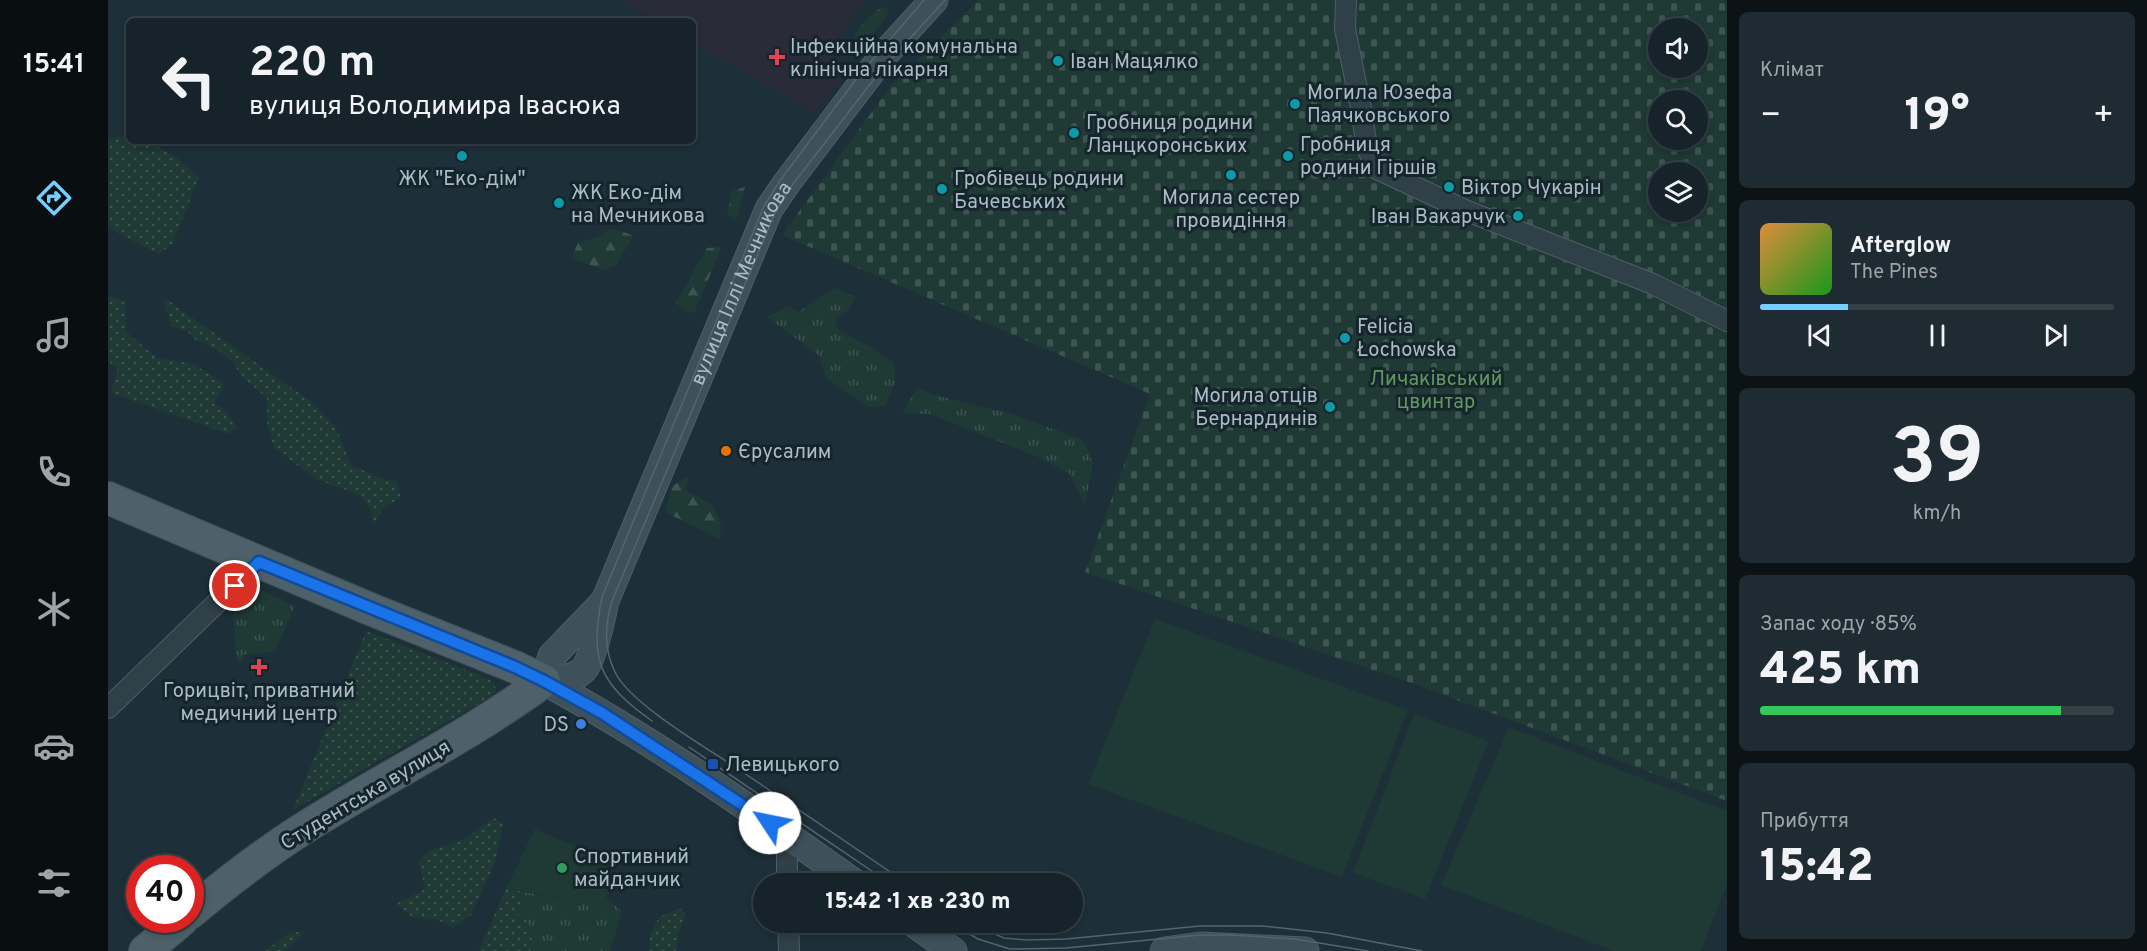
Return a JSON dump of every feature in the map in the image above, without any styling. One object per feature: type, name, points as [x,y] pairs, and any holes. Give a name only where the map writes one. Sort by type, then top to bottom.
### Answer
[{"type":"main road","name":"вулиця Іллі Мечникова","points":[[544,681],[567,679],[584,669],[596,638],[605,601],[769,209],[792,175],[883,56],[934,0]]},
{"type":"main road","points":[[108,498],[544,681],[602,713],[841,873]]},
{"type":"main road","name":"Студентська вулиця","points":[[204,902],[300,830],[505,710],[544,681]]},
{"type":"main road","points":[[145,951],[166,933]]},
{"type":"main road","points":[[928,933],[953,951]]},
{"type":"main road","points":[[1164,951],[1201,946],[1305,951]]},
{"type":"street","points":[[1346,0],[1345,30],[1361,108],[1366,148],[1377,169],[1467,211],[1653,284],[1727,321]]},
{"type":"street","points":[[108,708],[259,562]]},
{"type":"street","points":[[787,835],[787,873]]},
{"type":"street","points":[[788,933],[789,951]]},
{"type":"shaded area","name":"Інфекційна комунальна клінічна лікарня","points":[[622,0],[864,0],[836,42],[836,62],[840,80],[815,112],[696,45],[696,18],[651,18]]},
{"type":"green space","name":"Личаківський цвинтар","points":[[979,0],[1727,0],[1727,801],[1423,687],[1085,572],[1150,394],[782,235],[890,87]]},
{"type":"green space","points":[[881,7],[887,9],[889,13],[870,38],[854,51],[853,44],[857,32]]},
{"type":"green space","points":[[119,136],[126,137],[126,144],[150,144],[159,147],[184,163],[199,177],[173,243],[159,254],[108,228],[108,139]]},
{"type":"green space","points":[[745,187],[736,221],[727,214],[732,191]]},
{"type":"green space","points":[[611,228],[632,235],[618,264],[605,270],[571,258],[578,243],[598,237]]},
{"type":"green space","points":[[722,247],[694,313],[684,311],[676,302],[707,248]]},
{"type":"green space","points":[[834,288],[856,297],[849,310],[835,319],[838,330],[895,363],[895,382],[885,406],[868,407],[827,379],[818,355],[767,317],[788,306],[798,312]]},
{"type":"green space","points":[[108,295],[126,302],[125,331],[157,358],[194,364],[225,385],[214,403],[226,410],[237,427],[229,434],[111,393],[118,367],[108,362]]},
{"type":"green space","points":[[163,297],[312,402],[335,426],[352,466],[386,480],[396,481],[401,498],[384,507],[373,525],[371,509],[360,495],[316,479],[274,448],[267,424],[267,398],[240,375],[234,363],[218,350],[196,340],[187,331],[171,326]]},
{"type":"green space","points":[[917,388],[934,395],[1012,414],[1083,440],[1093,463],[1085,505],[1069,473],[1038,457],[930,414],[902,414]]},
{"type":"green space","points":[[689,476],[685,490],[713,505],[721,525],[720,539],[665,512],[672,486]]},
{"type":"green space","points":[[258,589],[295,606],[277,647],[271,652],[243,655],[243,662],[237,663],[233,614]]},
{"type":"green space","points":[[1155,619],[1408,710],[1342,877],[1088,784]]},
{"type":"green space","points":[[366,631],[487,678],[494,683],[496,690],[492,696],[293,810]]},
{"type":"green space","points":[[1414,714],[1489,741],[1425,899],[1353,873]]},
{"type":"green space","points":[[1509,727],[1727,811],[1727,884],[1701,951],[1614,951],[1441,885]]},
{"type":"green space","points":[[494,818],[503,824],[495,863],[471,915],[453,927],[435,919],[414,918],[396,904],[425,889],[419,861],[430,850],[463,840]]},
{"type":"green space","name":"Спортивний майданчик","points":[[535,829],[595,855],[614,873],[603,906],[506,888]]},
{"type":"green space","points":[[506,888],[524,892],[518,917],[527,914],[532,941],[527,951],[479,951]]},
{"type":"green space","points":[[524,892],[602,906],[606,897],[621,911],[610,951],[512,951]]},
{"type":"green space","points":[[679,908],[686,913],[678,935],[676,951],[649,951],[650,936],[659,917]]},
{"type":"green space","points":[[305,931],[285,951],[265,951],[289,933]]},
{"type":"tram line","points":[[652,721],[620,695],[603,669],[598,655],[597,638],[602,597],[764,206],[779,182],[857,78],[924,0]]},
{"type":"tram line","points":[[892,873],[650,709],[623,684],[615,672],[607,646],[607,628],[612,601],[775,213],[790,188],[881,70],[945,0]]},
{"type":"tram line","points":[[689,747],[875,873]]},
{"type":"tram line","points":[[992,933],[1004,938],[1026,940],[1066,939],[1200,926],[1263,926],[1327,933],[1422,951]]},
{"type":"tram line","points":[[968,933],[978,939],[1010,949],[1066,948],[1200,935],[1231,935],[1295,939],[1368,951]]},
{"type":"place","name":"Інфекційна комунальна клінічна лікарня","points":[[777,57]]},
{"type":"place","name":"Іван Мацялко","points":[[1058,61]]},
{"type":"place","name":"Могила Юзефа Паячковського","points":[[1295,104]]},
{"type":"place","name":"Гробниця родини Ланцкоронських","points":[[1074,133]]},
{"type":"place","name":"ЖК \"Еко-дім\"","points":[[462,156]]},
{"type":"place","name":"Гробниця родини Гіршів","points":[[1288,156]]},
{"type":"place","name":"Могила сестер провидіння","points":[[1231,175]]},
{"type":"place","name":"Віктор Чукарін","points":[[1449,187]]},
{"type":"place","name":"Гробівець родини Бачевських","points":[[942,189]]},
{"type":"place","name":"ЖК Еко-дім на Мечникова","points":[[559,203]]},
{"type":"place","name":"Іван Вакарчук","points":[[1518,216]]},
{"type":"place","name":"Felicia Łochowska","points":[[1345,338]]},
{"type":"place","name":"Могила отців Бернардинів","points":[[1330,407]]},
{"type":"place","name":"Єрусалим","points":[[726,451]]},
{"type":"place","name":"Горицвіт, приватний медичний центр","points":[[259,667]]},
{"type":"place","name":"DS","points":[[581,724]]},
{"type":"place","name":"Левицького","points":[[713,764]]},
{"type":"place","name":"Спортивний майданчик","points":[[562,868]]},
{"type":"route","points":[[235,586],[259,562],[515,667],[602,713],[770,823]]}]
